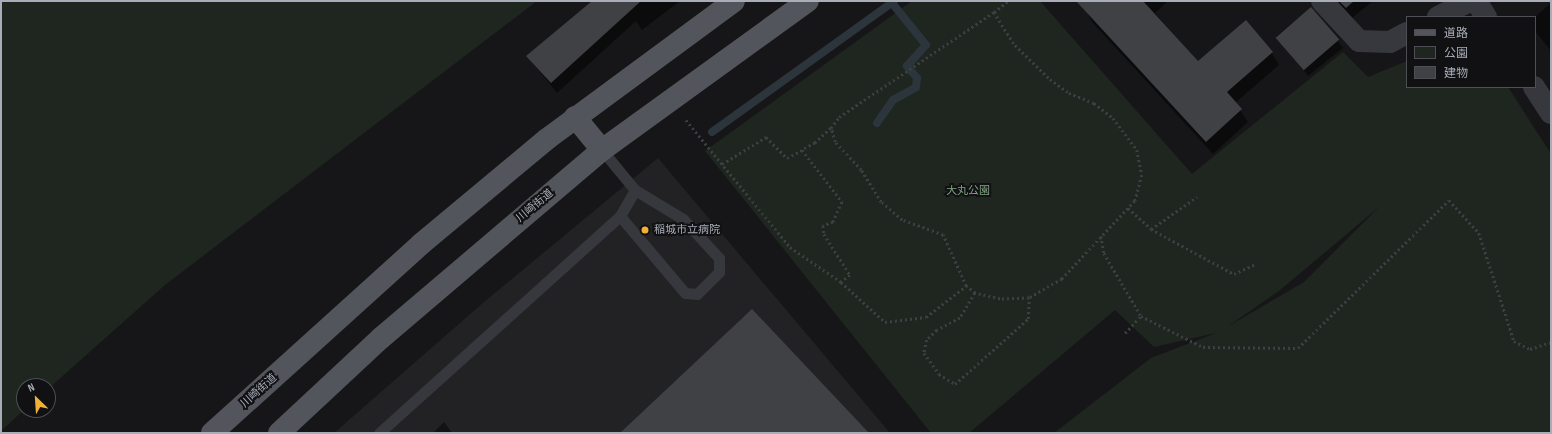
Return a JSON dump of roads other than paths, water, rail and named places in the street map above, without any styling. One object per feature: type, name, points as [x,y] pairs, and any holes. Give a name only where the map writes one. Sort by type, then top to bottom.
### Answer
[{"type":"main road","name":"川崎街道","points":[[212,433],[422,244],[575,117],[734,1]]},
{"type":"main road","name":"川崎街道","points":[[279,433],[398,322],[602,150],[808,1]]},
{"type":"main road","points":[[575,117],[602,150]]},
{"type":"street","points":[[1322,1],[1359,41],[1390,42],[1406,34]]},
{"type":"street","points":[[1440,16],[1469,1]]},
{"type":"street","points":[[1476,1],[1485,16]]},
{"type":"street","points":[[1535,88],[1551,112]]},
{"type":"lane","points":[[602,150],[635,190],[683,219],[718,258],[719,272],[697,294],[685,294],[620,216]]},
{"type":"lane","points":[[379,433],[620,216],[635,190]]},
{"type":"waterway","points":[[712,132],[894,1]]},
{"type":"waterway","points":[[877,123],[893,100],[916,87],[917,78],[907,66],[926,45],[892,3]]},
{"type":"place","name":"稲城市立病院","points":[[645,230]]},
{"type":"park label","name":"大丸公園","points":[[968,191]]}]
